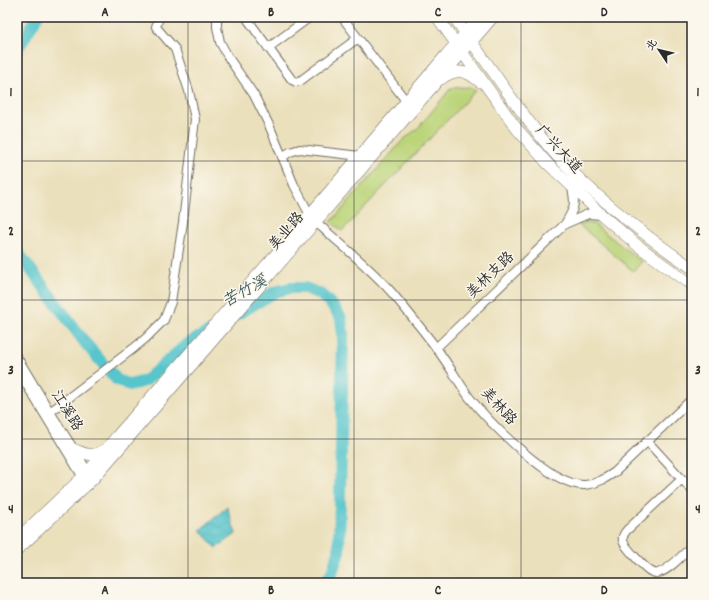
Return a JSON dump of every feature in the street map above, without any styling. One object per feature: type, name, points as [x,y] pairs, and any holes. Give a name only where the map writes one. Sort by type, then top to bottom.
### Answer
[{"type":"main road","name":"广兴大道","points":[[437,17],[517,129],[548,164],[572,188],[637,245],[689,283]]},
{"type":"main road","name":"广兴大道","points":[[454,17],[528,120],[556,155],[609,205],[646,235],[692,267]]},
{"type":"main road","name":"美业路","points":[[468,38],[480,17]]},
{"type":"main road","name":"美业路","points":[[313,218],[360,156],[406,101],[468,38],[493,17]]},
{"type":"main road","name":"美业路","points":[[88,478],[313,218],[430,88],[459,48]]},
{"type":"main road","points":[[430,88],[450,74],[462,71],[472,76],[489,90]]},
{"type":"main road","points":[[489,90],[490,84],[494,81],[502,84]]},
{"type":"main road","name":"美业路","points":[[88,478],[109,446],[121,439]]},
{"type":"main road","points":[[73,448],[89,455],[97,454],[109,446]]},
{"type":"main road","points":[[17,539],[88,478]]},
{"type":"main road","points":[[17,550],[88,478]]},
{"type":"street","points":[[50,412],[146,338],[164,320],[171,302],[183,222],[195,119],[189,91],[175,50],[156,27],[159,17]]},
{"type":"street","points":[[218,17],[217,27],[220,42],[228,57],[254,95],[294,185],[313,218]]},
{"type":"street","points":[[247,17],[292,80],[296,82],[300,81],[358,38]]},
{"type":"street","points":[[268,48],[310,17]]},
{"type":"street","points":[[342,17],[406,101]]},
{"type":"street","points":[[468,38],[473,17]]},
{"type":"street","points":[[282,157],[290,152],[300,149],[360,156]]},
{"type":"street","points":[[565,224],[574,206],[572,188]]},
{"type":"street","points":[[565,224],[588,214],[602,215]]},
{"type":"street","name":"美林路","points":[[313,218],[374,273],[393,294],[436,348],[469,396],[504,435],[549,472],[567,482],[584,485],[601,481],[615,472],[692,399]]},
{"type":"street","name":"美林支路","points":[[436,348],[565,224]]},
{"type":"street","name":"江溪路","points":[[17,357],[73,448],[88,478]]},
{"type":"street","name":"江溪路","points":[[17,369],[88,478]]},
{"type":"street","points":[[647,441],[692,490]]},
{"type":"street","points":[[682,479],[627,530],[623,539],[625,546],[645,567],[651,572],[657,573],[668,568],[692,546]]},
{"type":"green space","points":[[471,87],[476,90],[342,231],[331,222],[402,141],[419,127],[451,88]]},
{"type":"green space","points":[[578,224],[594,224],[642,262],[633,271]]},
{"type":"water","points":[[227,507],[236,534],[216,548],[200,530]]},
{"type":"waterway","name":"苦竹溪","points":[[17,50],[37,17]]},
{"type":"waterway","name":"苦竹溪","points":[[17,251],[86,344],[117,380],[130,385],[145,381],[186,345],[207,333]]},
{"type":"waterway","name":"苦竹溪","points":[[236,315],[275,292],[290,288],[305,288],[320,294],[332,305],[341,318],[343,335],[339,552],[331,575],[324,583]]}]
